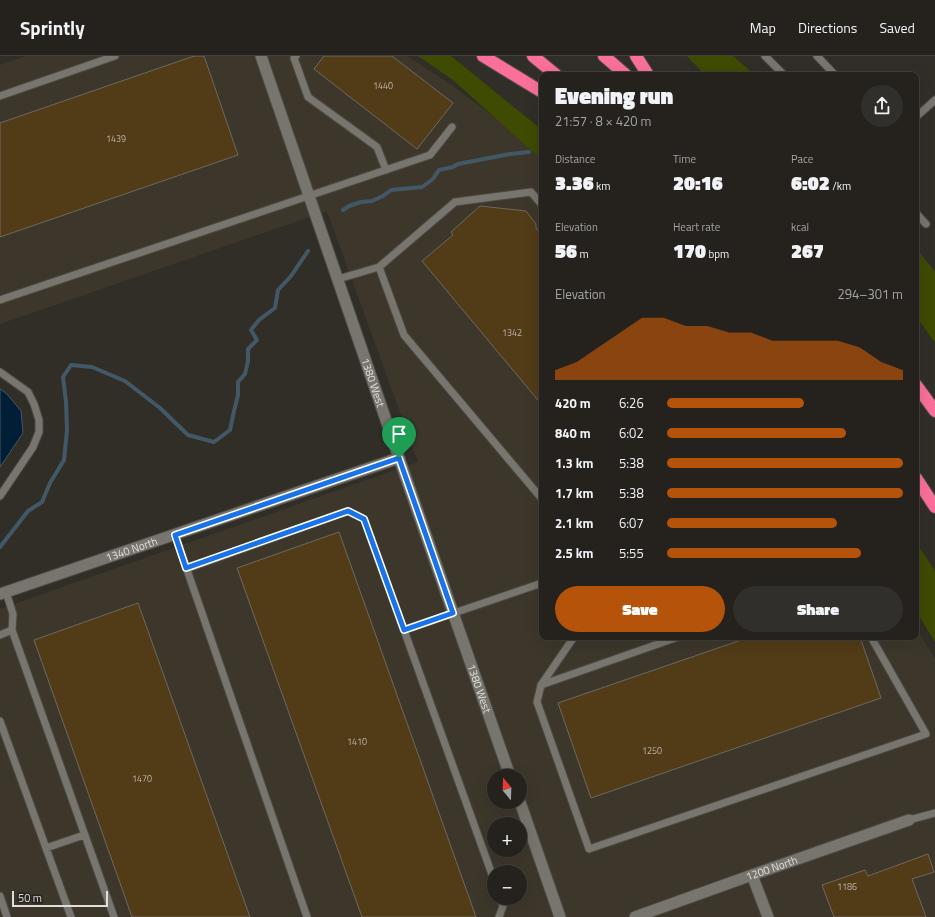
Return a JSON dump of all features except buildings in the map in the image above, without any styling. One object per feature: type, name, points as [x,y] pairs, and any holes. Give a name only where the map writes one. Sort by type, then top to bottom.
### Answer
[{"type":"highway","points":[[483,56],[539,90]]},
{"type":"highway","points":[[533,56],[552,72]]},
{"type":"highway","points":[[604,56],[623,72]]},
{"type":"highway","points":[[636,56],[646,72]]},
{"type":"highway","points":[[919,389],[935,410]]},
{"type":"highway","points":[[919,483],[935,507]]},
{"type":"street","name":"1380 West","points":[[261,56],[508,769]]},
{"type":"street","name":"1340 North","points":[[3,593],[399,458]]},
{"type":"street","points":[[522,809],[560,917]]},
{"type":"street","name":"1200 North","points":[[635,917],[752,874],[909,820]]},
{"type":"street","points":[[752,874],[768,917]]},
{"type":"lane","points":[[0,96],[116,56]]},
{"type":"lane","points":[[296,56],[294,58],[308,97],[377,147],[386,170]]},
{"type":"lane","points":[[765,56],[781,72]]},
{"type":"lane","points":[[817,56],[832,72]]},
{"type":"lane","points":[[919,114],[935,100]]},
{"type":"lane","points":[[0,300],[430,155],[452,127]]},
{"type":"lane","points":[[338,279],[378,267],[455,202],[531,192],[539,201]]},
{"type":"lane","points":[[919,216],[926,224]]},
{"type":"lane","points":[[378,267],[404,335],[539,495]]},
{"type":"lane","points":[[0,372],[28,392],[40,420],[39,432],[33,447],[0,496]]},
{"type":"lane","points":[[186,568],[348,511],[364,519],[489,865]]},
{"type":"lane","points":[[175,535],[307,917]]},
{"type":"lane","points":[[404,630],[539,584]]},
{"type":"lane","points":[[3,593],[13,614],[12,630],[114,917]]},
{"type":"lane","points":[[0,635],[12,630]]},
{"type":"lane","points":[[572,640],[541,685],[537,702],[589,849],[926,734],[873,640]]},
{"type":"lane","points":[[541,685],[669,640]]},
{"type":"lane","points":[[0,721],[72,917]]},
{"type":"lane","points":[[909,820],[935,813]]},
{"type":"lane","points":[[46,848],[84,835]]},
{"type":"lane","points":[[0,896],[7,917]]},
{"type":"lane","points":[[499,917],[503,905]]},
{"type":"shaded area","points":[[26,56],[407,56],[450,84],[539,151],[539,640],[919,640],[919,633],[935,659],[935,917],[0,917],[0,609],[418,462],[327,211],[0,324],[0,65]]},
{"type":"green space","points":[[418,56],[451,56],[539,128],[539,157],[453,80]]},
{"type":"green space","points":[[687,56],[733,56],[752,72],[702,72]]},
{"type":"green space","points":[[919,252],[935,272],[935,343],[919,320]]},
{"type":"green space","points":[[919,547],[935,571],[935,642],[919,616]]},
{"type":"water","points":[[0,389],[7,394],[21,411],[23,433],[0,467]]},
{"type":"waterway","points":[[343,210],[349,206],[361,202],[372,201],[391,190],[422,187],[433,179],[439,170],[453,167],[458,164],[529,152]]},
{"type":"waterway","points":[[0,547],[28,511],[42,502],[50,483],[64,460],[67,430],[63,377],[71,365],[92,367],[125,381],[160,408],[188,435],[214,442],[230,430],[238,395],[238,382],[245,374],[248,361],[248,349],[257,340],[251,330],[259,320],[275,308],[278,290],[291,276],[308,251]]},
{"type":"route","points":[[399,458],[453,613],[404,630],[364,519],[348,511],[186,568],[175,535],[399,458]]}]
